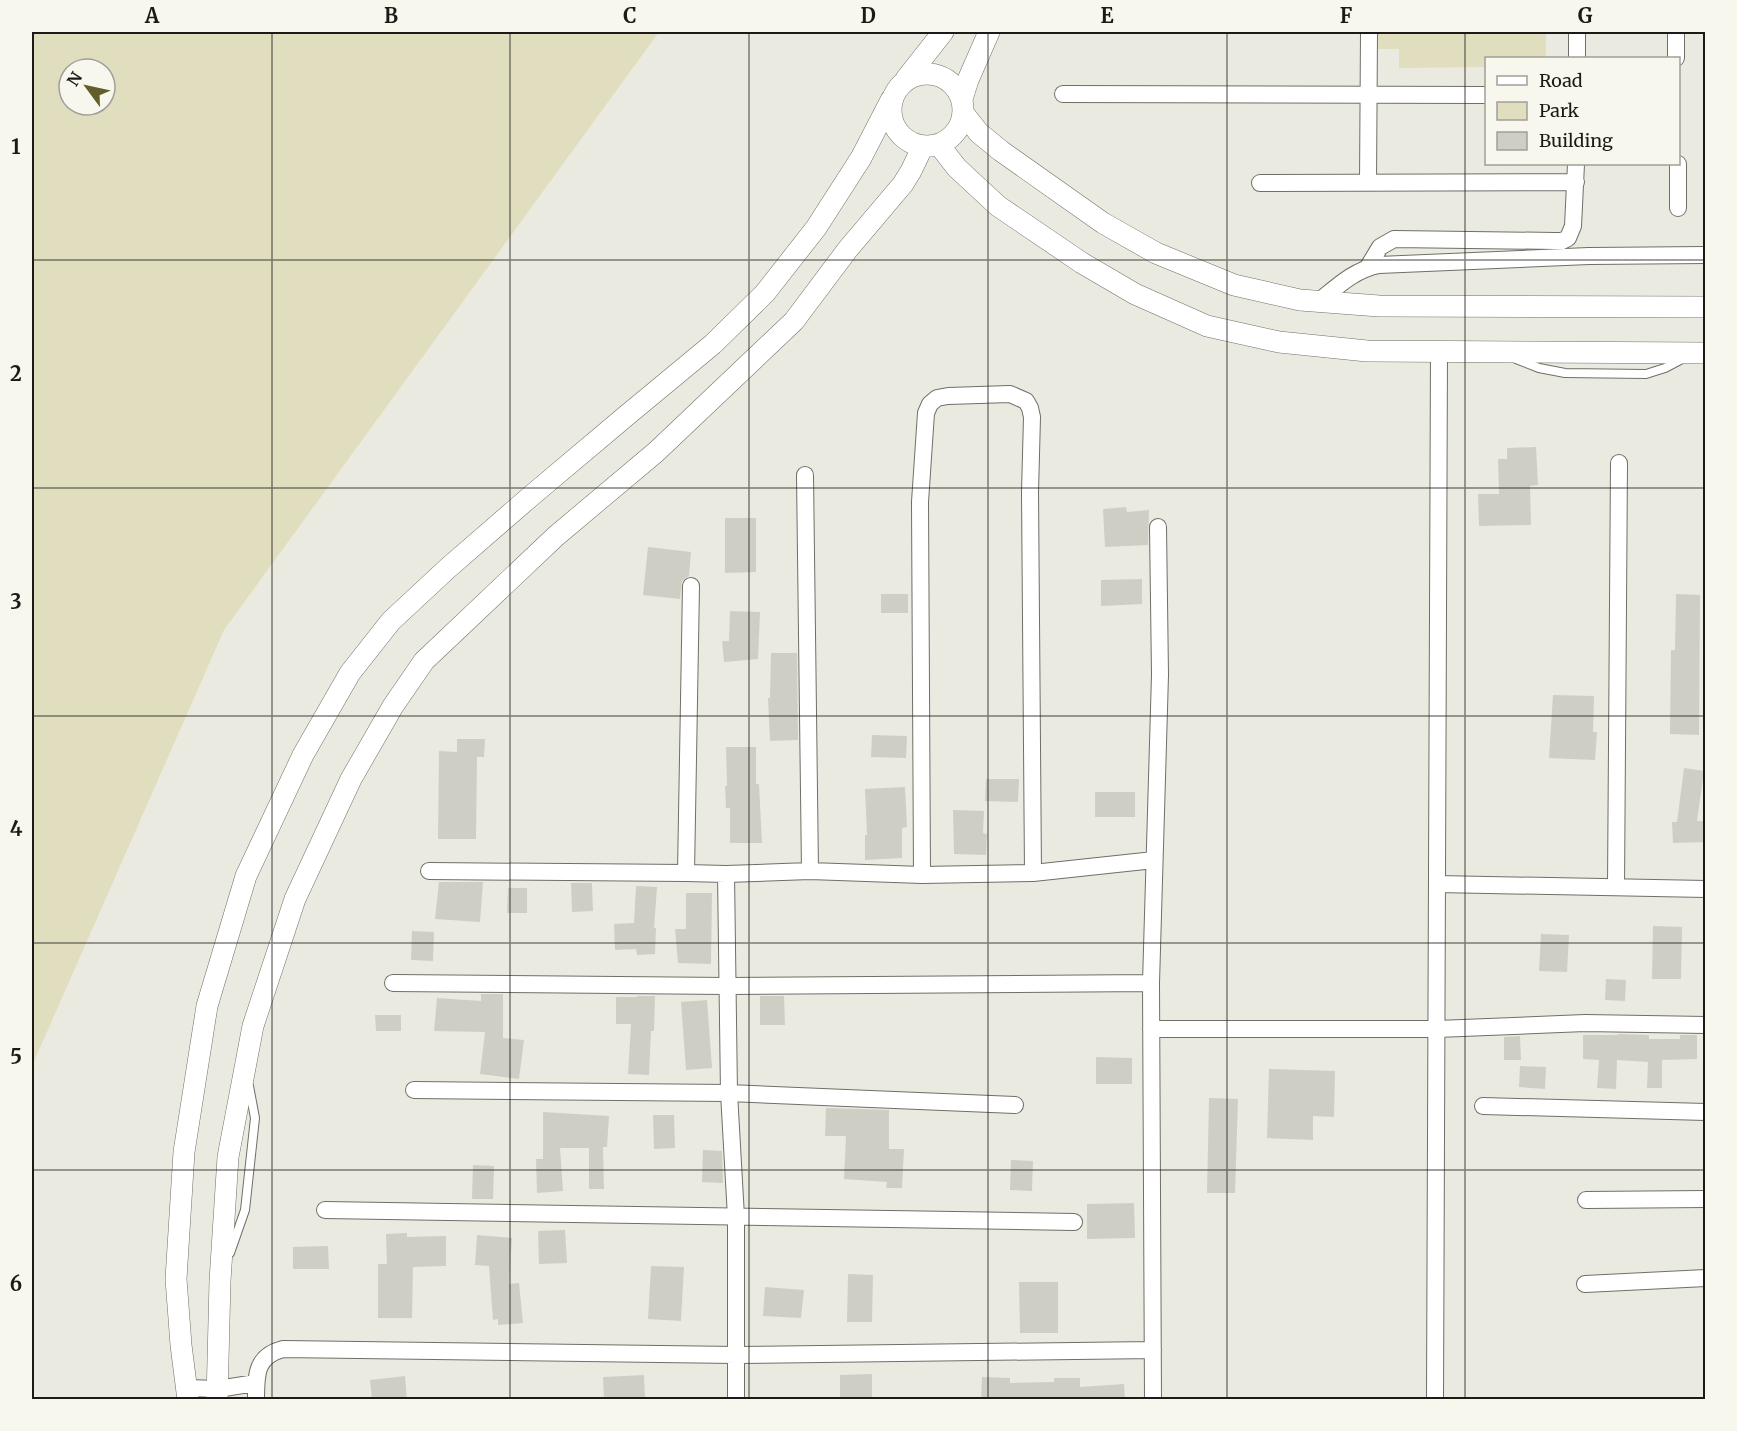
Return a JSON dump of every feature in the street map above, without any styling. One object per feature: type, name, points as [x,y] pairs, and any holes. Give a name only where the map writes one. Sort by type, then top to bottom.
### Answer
[{"type":"street","points":[[943,32],[891,100],[861,158],[816,228],[765,293],[713,344],[448,568],[391,621],[350,673],[303,754],[246,876],[207,1006],[184,1152],[177,1267],[181,1345],[187,1394],[256,1391],[262,1360],[270,1352],[283,1349],[736,1355],[1153,1350]]},
{"type":"street","points":[[218,1394],[220,1281],[228,1158],[253,1026],[295,899],[351,779],[393,706],[424,661],[556,536],[656,452],[794,321],[848,249],[903,184],[931,146],[953,135],[960,126],[968,80],[989,32]]},
{"type":"street","points":[[1368,183],[1369,32]]},
{"type":"street","points":[[1577,32],[1577,57]]},
{"type":"street","points":[[1676,32],[1676,57]]},
{"type":"street","points":[[906,79],[921,73],[940,75],[954,84],[963,107],[979,133],[1001,151],[1103,223],[1156,253],[1234,285],[1300,300],[1379,306],[1706,307]]},
{"type":"street","points":[[1063,94],[1485,95]]},
{"type":"street","points":[[891,100],[890,116],[895,129],[907,141],[931,146],[998,206],[1082,263],[1135,294],[1207,326],[1279,342],[1367,351],[1700,353]]},
{"type":"street","points":[[1368,267],[1380,247],[1394,239],[1562,241],[1568,238],[1573,226],[1576,165]]},
{"type":"street","points":[[1678,165],[1678,208]]},
{"type":"street","points":[[1260,183],[1576,182]]},
{"type":"street","points":[[1318,302],[1349,276],[1368,267],[1379,265],[1589,256],[1706,255]]},
{"type":"street","points":[[1435,1400],[1439,351]]},
{"type":"street","points":[[922,875],[920,502],[926,413],[930,404],[937,398],[1010,394],[1026,401],[1032,417],[1030,492],[1033,873]]},
{"type":"street","points":[[1616,887],[1619,464]]},
{"type":"street","points":[[804,475],[810,871]]},
{"type":"street","points":[[1153,1400],[1151,983],[1160,675],[1158,527]]},
{"type":"street","points":[[686,873],[691,586]]},
{"type":"street","points":[[429,871],[726,874],[810,871],[922,875],[1033,873],[1154,860]]},
{"type":"street","points":[[726,874],[729,1093],[736,1217],[736,1400]]},
{"type":"street","points":[[1437,884],[1706,889]]},
{"type":"street","points":[[393,983],[727,986],[1151,983]]},
{"type":"street","points":[[1151,1029],[1437,1029],[1585,1023],[1706,1025]]},
{"type":"street","points":[[414,1090],[729,1093],[1015,1105]]},
{"type":"street","points":[[1483,1106],[1706,1112]]},
{"type":"street","points":[[1586,1200],[1706,1199]]},
{"type":"street","points":[[326,1210],[1074,1222]]},
{"type":"street","points":[[1585,1284],[1706,1278]]},
{"type":"green space","points":[[32,32],[659,32],[224,630],[32,1066]]},
{"type":"green space","points":[[1373,32],[1546,32],[1546,57],[1485,57],[1485,67],[1399,68],[1399,49],[1373,49]]},
{"type":"building","points":[[1536,447],[1538,485],[1530,486],[1531,525],[1479,526],[1478,494],[1499,494],[1498,459],[1507,459],[1507,448]]},
{"type":"building","points":[[1126,507],[1127,512],[1149,510],[1148,545],[1105,547],[1103,509]]},
{"type":"building","points":[[725,518],[756,518],[756,572],[725,573]]},
{"type":"building","points":[[648,547],[691,552],[689,576],[682,581],[680,599],[643,595]]},
{"type":"building","points":[[1142,579],[1142,604],[1101,606],[1101,580]]},
{"type":"building","points":[[881,594],[908,594],[908,613],[881,613]]},
{"type":"building","points":[[1676,594],[1700,595],[1699,735],[1670,734],[1671,650],[1675,650]]},
{"type":"building","points":[[730,611],[760,612],[758,659],[724,662],[722,641],[729,641]]},
{"type":"building","points":[[771,653],[797,653],[798,740],[770,741],[768,698],[770,698]]},
{"type":"building","points":[[1553,695],[1594,696],[1593,732],[1597,732],[1595,760],[1549,758]]},
{"type":"building","points":[[872,735],[907,736],[906,758],[871,757]]},
{"type":"building","points":[[457,739],[485,739],[484,757],[477,757],[476,839],[438,839],[439,751],[457,752]]},
{"type":"building","points":[[726,747],[756,747],[756,784],[759,784],[762,843],[730,843],[730,808],[726,808],[725,786],[727,786]]},
{"type":"building","points":[[1684,768],[1704,771],[1697,821],[1706,821],[1706,842],[1673,843],[1672,822],[1677,822]]},
{"type":"building","points":[[986,779],[1019,779],[1018,802],[985,801]]},
{"type":"building","points":[[905,787],[907,827],[902,828],[902,858],[865,860],[865,835],[867,835],[865,789]]},
{"type":"building","points":[[1095,792],[1135,792],[1135,817],[1095,817]]},
{"type":"building","points":[[953,810],[984,811],[983,833],[987,834],[986,855],[954,854]]},
{"type":"building","points":[[439,882],[483,882],[480,922],[435,919]]},
{"type":"building","points":[[571,883],[592,883],[593,911],[572,912]]},
{"type":"building","points":[[636,886],[657,887],[655,954],[637,955],[636,949],[615,950],[614,924],[634,923]]},
{"type":"building","points":[[508,888],[527,888],[527,913],[507,913]]},
{"type":"building","points":[[686,893],[712,893],[711,964],[678,963],[675,929],[686,929]]},
{"type":"building","points":[[1653,926],[1682,927],[1681,979],[1652,979]]},
{"type":"building","points":[[412,931],[434,932],[433,961],[411,960]]},
{"type":"building","points":[[1541,934],[1569,935],[1567,972],[1539,971]]},
{"type":"building","points":[[1606,979],[1626,980],[1625,1001],[1605,1000]]},
{"type":"building","points":[[481,994],[503,994],[503,1038],[524,1040],[519,1079],[480,1074],[485,1032],[434,1031],[437,998],[481,1001]]},
{"type":"building","points":[[655,996],[649,1075],[628,1074],[631,1024],[616,1024],[616,997]]},
{"type":"building","points":[[760,996],[784,996],[785,1025],[760,1025]]},
{"type":"building","points":[[707,1000],[712,1068],[686,1070],[681,1002]]},
{"type":"building","points":[[375,1015],[401,1015],[401,1031],[376,1031]]},
{"type":"building","points":[[1583,1035],[1649,1035],[1649,1039],[1680,1039],[1680,1035],[1697,1035],[1697,1059],[1662,1060],[1662,1088],[1647,1088],[1648,1062],[1617,1060],[1616,1089],[1597,1088],[1599,1060],[1583,1059]]},
{"type":"building","points":[[1520,1036],[1521,1060],[1504,1060],[1504,1037]]},
{"type":"building","points":[[1096,1057],[1132,1058],[1132,1084],[1096,1084]]},
{"type":"building","points":[[1520,1066],[1546,1067],[1545,1089],[1519,1087]]},
{"type":"building","points":[[1269,1069],[1335,1071],[1334,1117],[1313,1116],[1313,1140],[1267,1138]]},
{"type":"building","points":[[1209,1098],[1238,1099],[1235,1193],[1207,1193]]},
{"type":"building","points":[[826,1108],[889,1110],[889,1149],[904,1149],[902,1188],[886,1188],[887,1182],[844,1179],[846,1136],[825,1136]]},
{"type":"building","points":[[543,1112],[609,1116],[607,1147],[603,1147],[604,1189],[589,1189],[589,1148],[560,1148],[563,1191],[537,1193],[536,1159],[543,1159]]},
{"type":"building","points":[[653,1115],[674,1115],[675,1148],[654,1149]]},
{"type":"building","points":[[703,1150],[722,1151],[723,1183],[702,1182]]},
{"type":"building","points":[[1011,1160],[1033,1161],[1032,1191],[1010,1190]]},
{"type":"building","points":[[473,1165],[494,1166],[493,1199],[472,1199]]},
{"type":"building","points":[[1134,1203],[1135,1238],[1087,1239],[1087,1204]]},
{"type":"building","points":[[565,1230],[567,1263],[539,1264],[538,1231]]},
{"type":"building","points":[[407,1233],[407,1237],[446,1236],[446,1266],[413,1267],[412,1318],[378,1318],[378,1264],[387,1264],[386,1234]]},
{"type":"building","points":[[477,1235],[512,1238],[509,1284],[519,1283],[523,1323],[498,1325],[498,1319],[493,1320],[489,1266],[475,1265]]},
{"type":"building","points":[[328,1246],[329,1269],[293,1269],[293,1247]]},
{"type":"building","points":[[651,1266],[684,1267],[681,1321],[648,1319]]},
{"type":"building","points":[[848,1274],[873,1275],[872,1322],[847,1322]]},
{"type":"building","points":[[1019,1282],[1058,1282],[1058,1333],[1020,1333]]},
{"type":"building","points":[[765,1287],[804,1290],[801,1318],[763,1316]]},
{"type":"building","points":[[872,1374],[872,1400],[840,1400],[840,1375]]},
{"type":"building","points":[[644,1375],[645,1400],[604,1400],[603,1377]]},
{"type":"building","points":[[405,1376],[407,1400],[372,1400],[370,1380]]},
{"type":"building","points":[[982,1377],[1010,1378],[1010,1383],[1054,1382],[1054,1378],[1080,1378],[1080,1387],[1124,1384],[1125,1400],[981,1400]]}]
